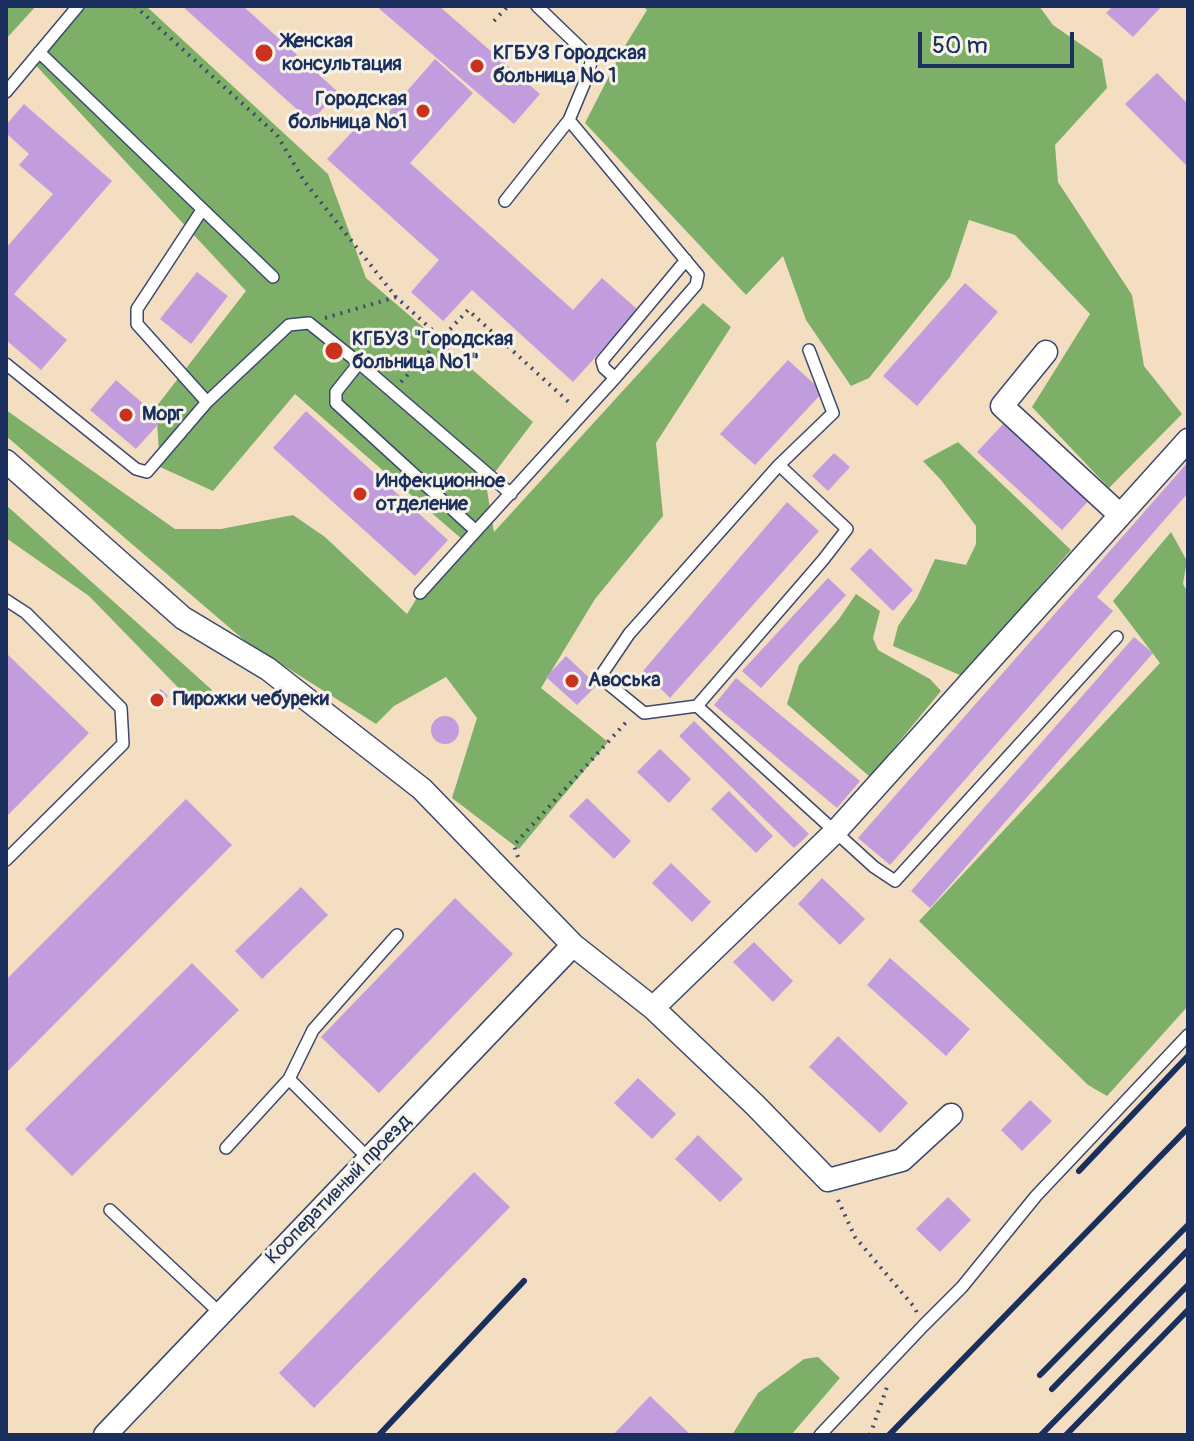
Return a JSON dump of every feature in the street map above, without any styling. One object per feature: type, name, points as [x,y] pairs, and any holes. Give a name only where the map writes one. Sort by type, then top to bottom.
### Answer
[{"type":"street","points":[[1046,352],[1002,406],[1120,515]]},
{"type":"street","points":[[653,1008],[836,831],[1188,440]]},
{"type":"street","points":[[6,461],[183,618],[268,669],[422,789],[573,945],[653,1008],[828,1180],[902,1160],[951,1115]]},
{"type":"street","name":"Кооперативный проезд","points":[[105,1435],[573,945]]},
{"type":"lane","points":[[6,92],[78,6]]},
{"type":"lane","points":[[505,201],[569,120],[592,59],[537,6]]},
{"type":"lane","points":[[39,52],[273,277]]},
{"type":"lane","points":[[420,593],[696,285],[698,275],[569,120]]},
{"type":"lane","points":[[202,210],[137,309],[137,324],[207,402]]},
{"type":"lane","points":[[615,378],[604,368],[602,361],[686,260]]},
{"type":"lane","points":[[6,364],[136,469],[147,472],[207,402],[289,325],[309,323],[511,494]]},
{"type":"lane","points":[[779,465],[847,529],[697,706],[644,713],[600,677],[629,634],[779,465],[833,413],[809,350]]},
{"type":"lane","points":[[359,363],[336,392],[336,403],[476,531]]},
{"type":"lane","points":[[6,600],[26,613],[121,708],[123,744],[6,860]]},
{"type":"lane","points":[[697,706],[874,867],[895,881],[1117,637]]},
{"type":"lane","points":[[226,1148],[289,1079],[313,1030],[397,935]]},
{"type":"lane","points":[[820,1435],[962,1287],[1036,1196],[1188,1035]]},
{"type":"lane","points":[[289,1079],[369,1159]]},
{"type":"lane","points":[[110,1210],[222,1314]]},
{"type":"path","points":[[135,6],[277,135],[304,181],[396,297],[441,338]]},
{"type":"path","points":[[494,21],[508,6]]},
{"type":"path","points":[[309,323],[396,297]]},
{"type":"path","points":[[393,392],[468,310],[582,415]]},
{"type":"path","points":[[519,863],[514,845],[638,708]]},
{"type":"path","points":[[828,1180],[855,1237],[915,1308],[923,1326]]},
{"type":"path","points":[[870,1435],[890,1379]]},
{"type":"green space","points":[[6,6],[36,6],[6,39]]},
{"type":"green space","points":[[79,6],[146,6],[328,174],[366,278],[533,422],[486,484],[494,532],[703,303],[731,327],[656,443],[663,516],[595,599],[541,688],[608,742],[519,849],[452,798],[477,718],[446,677],[394,706],[376,724],[245,641],[6,436],[6,410],[175,529],[221,529],[293,515],[325,537],[407,614],[420,593],[464,541],[295,394],[213,491],[160,467],[156,407],[246,291],[29,58]]},
{"type":"green space","points":[[643,6],[1039,6],[1053,25],[1102,59],[1107,88],[1055,145],[1058,182],[1132,295],[1144,366],[1182,414],[1109,488],[1032,407],[1090,314],[1015,235],[969,220],[950,277],[869,378],[851,386],[806,320],[783,256],[746,295],[585,123],[647,10]]},
{"type":"green space","points":[[958,442],[1071,550],[962,676],[893,646],[898,626],[917,598],[935,559],[966,565],[976,544],[976,526],[923,461]]},
{"type":"green space","points":[[6,505],[212,690],[200,710],[89,596],[6,538]]},
{"type":"green space","points":[[1171,532],[1187,561],[1183,584],[1188,593],[1188,1006],[1107,1096],[1088,1085],[919,921],[1160,663],[1113,601]]},
{"type":"green space","points":[[856,594],[880,611],[873,638],[878,650],[930,679],[941,691],[870,777],[787,704],[799,665]]},
{"type":"green space","points":[[818,1357],[840,1378],[791,1435],[732,1435],[758,1393],[804,1359]]},
{"type":"building","points":[[182,6],[243,6],[338,92],[311,122]]},
{"type":"building","name":"КГБУЗ Городская больница № 1","points":[[376,6],[439,6],[540,94],[514,124]]},
{"type":"building","points":[[1113,6],[1162,6],[1133,37],[1106,13]]},
{"type":"building","points":[[435,59],[473,93],[410,163],[573,310],[602,278],[638,310],[573,382],[472,290],[443,321],[411,292],[439,260],[327,159],[363,120],[373,130]]},
{"type":"building","points":[[1157,73],[1188,104],[1188,167],[1125,104]]},
{"type":"building","points":[[24,104],[112,181],[14,294],[67,340],[41,370],[6,340],[6,248],[53,194],[19,165],[29,154],[6,133],[6,125]]},
{"type":"building","points":[[197,272],[228,296],[191,344],[160,319]]},
{"type":"building","points":[[965,283],[998,312],[917,406],[883,376]]},
{"type":"building","points":[[788,360],[823,392],[755,465],[720,434]]},
{"type":"building","name":"Морг","points":[[116,380],[162,420],[136,449],[90,410]]},
{"type":"building","name":"Инфекционное отделение","points":[[306,411],[448,540],[415,576],[273,448]]},
{"type":"building","points":[[1005,422],[1090,499],[1062,530],[977,452]]},
{"type":"building","points":[[834,453],[850,467],[828,491],[812,476]]},
{"type":"building","points":[[1188,462],[1188,493],[1097,597],[1113,611],[890,865],[858,838]]},
{"type":"building","points":[[787,502],[819,531],[670,698],[643,671]]},
{"type":"building","points":[[870,548],[913,590],[893,611],[850,569]]},
{"type":"building","points":[[828,578],[846,595],[761,688],[742,671]]},
{"type":"building","points":[[1134,637],[1153,653],[930,908],[911,891]]},
{"type":"building","points":[[6,653],[89,733],[6,817]]},
{"type":"building","name":"Авоська","points":[[566,656],[597,685],[577,705],[546,677]]},
{"type":"building","points":[[736,678],[860,781],[837,808],[714,705]]},
{"type":"building","points":[[161,689],[168,696],[158,706],[151,700]]},
{"type":"building","points":[[445,716],[455,720],[459,730],[455,740],[445,744],[435,740],[431,730],[435,720]]},
{"type":"building","points":[[694,721],[809,834],[794,848],[679,736]]},
{"type":"building","points":[[660,749],[691,779],[669,803],[637,772]]},
{"type":"building","points":[[729,791],[773,836],[756,853],[711,809]]},
{"type":"building","points":[[587,798],[631,841],[614,859],[569,816]]},
{"type":"building","points":[[186,799],[232,845],[6,1073],[6,980]]},
{"type":"building","points":[[671,863],[711,902],[692,922],[652,883]]},
{"type":"building","points":[[822,878],[865,919],[840,945],[798,904]]},
{"type":"building","points":[[301,887],[328,915],[262,979],[235,951]]},
{"type":"building","points":[[455,898],[513,954],[379,1093],[321,1037]]},
{"type":"building","points":[[754,942],[793,981],[773,1002],[733,962]]},
{"type":"building","points":[[890,958],[970,1029],[946,1056],[867,985]]},
{"type":"building","points":[[192,963],[239,1010],[72,1176],[25,1129]]},
{"type":"building","points":[[838,1036],[908,1103],[880,1133],[809,1067]]},
{"type":"building","points":[[638,1078],[676,1114],[652,1139],[614,1103]]},
{"type":"building","points":[[1030,1100],[1052,1121],[1022,1151],[1001,1130]]},
{"type":"building","points":[[698,1135],[743,1179],[720,1202],[675,1159]]},
{"type":"building","points":[[474,1172],[510,1207],[314,1408],[279,1373]]},
{"type":"building","points":[[948,1197],[971,1220],[940,1252],[916,1229]]},
{"type":"building","points":[[650,1396],[691,1435],[613,1435]]},
{"type":"railway","points":[[1079,1171],[1188,1056]]},
{"type":"railway","points":[[889,1435],[1188,1128]]},
{"type":"railway","points":[[1040,1375],[1188,1225]]},
{"type":"railway","points":[[1052,1389],[1188,1250]]},
{"type":"railway","points":[[379,1435],[524,1281]]},
{"type":"railway","points":[[1041,1435],[1188,1285]]},
{"type":"railway","points":[[1066,1435],[1188,1310]]},
{"type":"place","name":"Женская консультация","points":[[264,53]]},
{"type":"place","name":"КГБУЗ Городская больница № 1","points":[[477,66]]},
{"type":"place","name":"Городская больница №1","points":[[423,111]]},
{"type":"place","name":"КГБУЗ \"Городская больница №1\"","points":[[334,351]]},
{"type":"place","name":"Морг","points":[[126,415]]},
{"type":"place","name":"Инфекционное отделение","points":[[360,494]]},
{"type":"place","name":"Авоська","points":[[572,681]]},
{"type":"place","name":"Пирожки чебуреки","points":[[157,700]]}]
